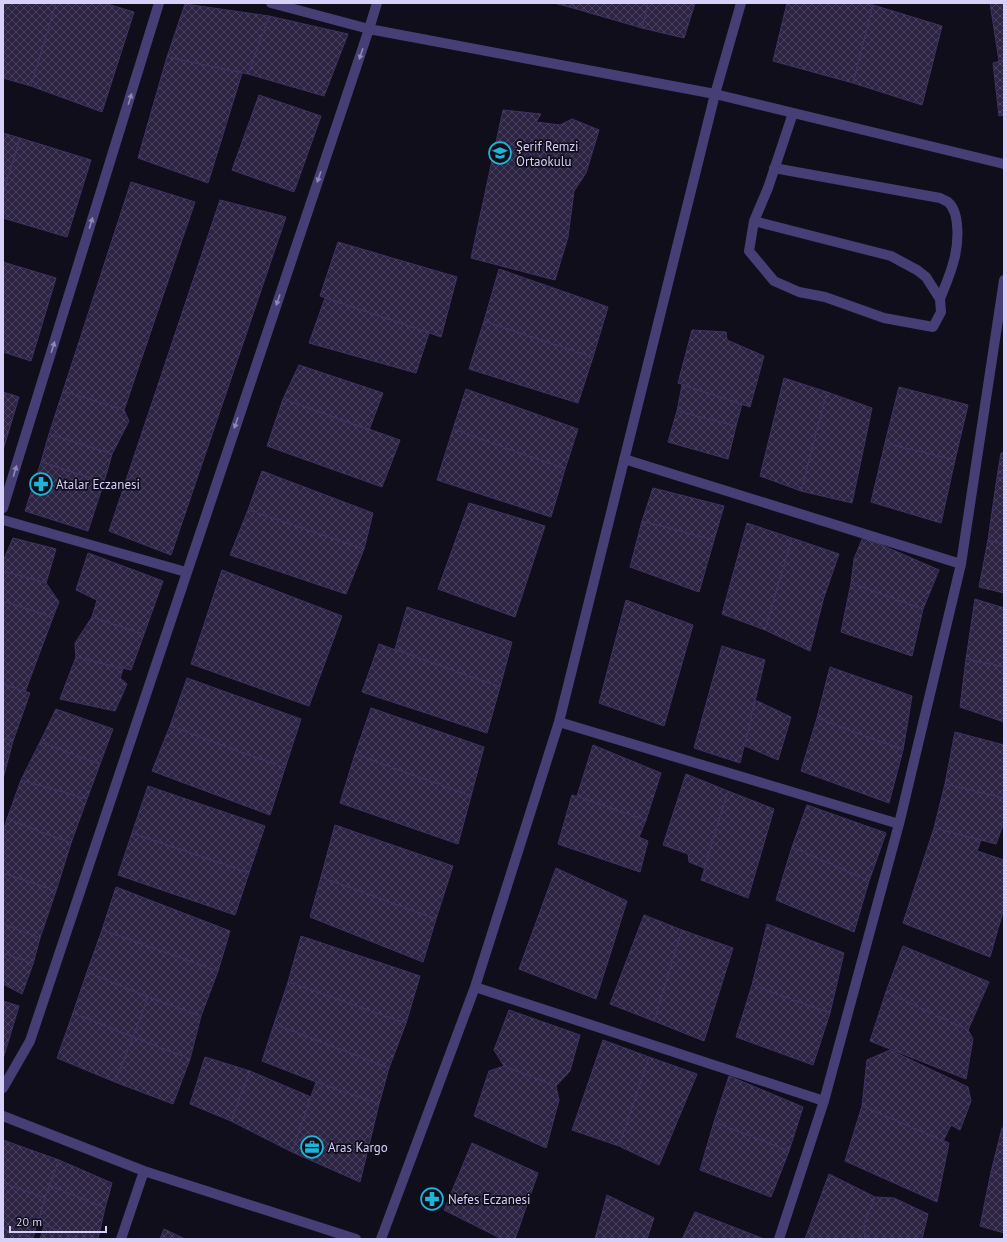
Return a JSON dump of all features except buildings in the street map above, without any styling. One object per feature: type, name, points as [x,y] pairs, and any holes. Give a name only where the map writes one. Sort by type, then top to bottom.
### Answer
[{"type":"street","points":[[3,508],[159,3]]},
{"type":"street","points":[[271,3],[369,29],[715,94],[1004,164]]},
{"type":"street","points":[[3,1088],[30,1040],[377,3]]},
{"type":"street","points":[[381,1239],[474,987],[559,722],[715,94],[741,3]]},
{"type":"street","points":[[774,168],[940,198],[948,202],[956,214],[957,228],[954,260],[940,299],[941,312],[933,327],[884,318],[825,297],[799,292],[774,282],[749,251],[754,221],[768,188],[774,168],[793,113]]},
{"type":"street","points":[[754,221],[891,256],[917,270],[926,277],[940,299]]},
{"type":"street","points":[[779,1239],[824,1101],[898,824],[961,564],[1004,280]]},
{"type":"street","points":[[624,459],[961,564]]},
{"type":"street","points":[[3,520],[186,572]]},
{"type":"street","points":[[559,722],[898,824]]},
{"type":"street","points":[[474,987],[824,1101]]},
{"type":"street","points":[[3,1116],[144,1171],[356,1239]]},
{"type":"street","points":[[122,1239],[144,1171]]},
{"type":"place","name":"Şerif Remzi Ortaokulu","points":[[500,153]]},
{"type":"place","name":"Atalar Eczanesi","points":[[41,484]]},
{"type":"place","name":"Aras Kargo","points":[[312,1147]]},
{"type":"place","name":"Nefes Eczanesi","points":[[432,1199]]}]
